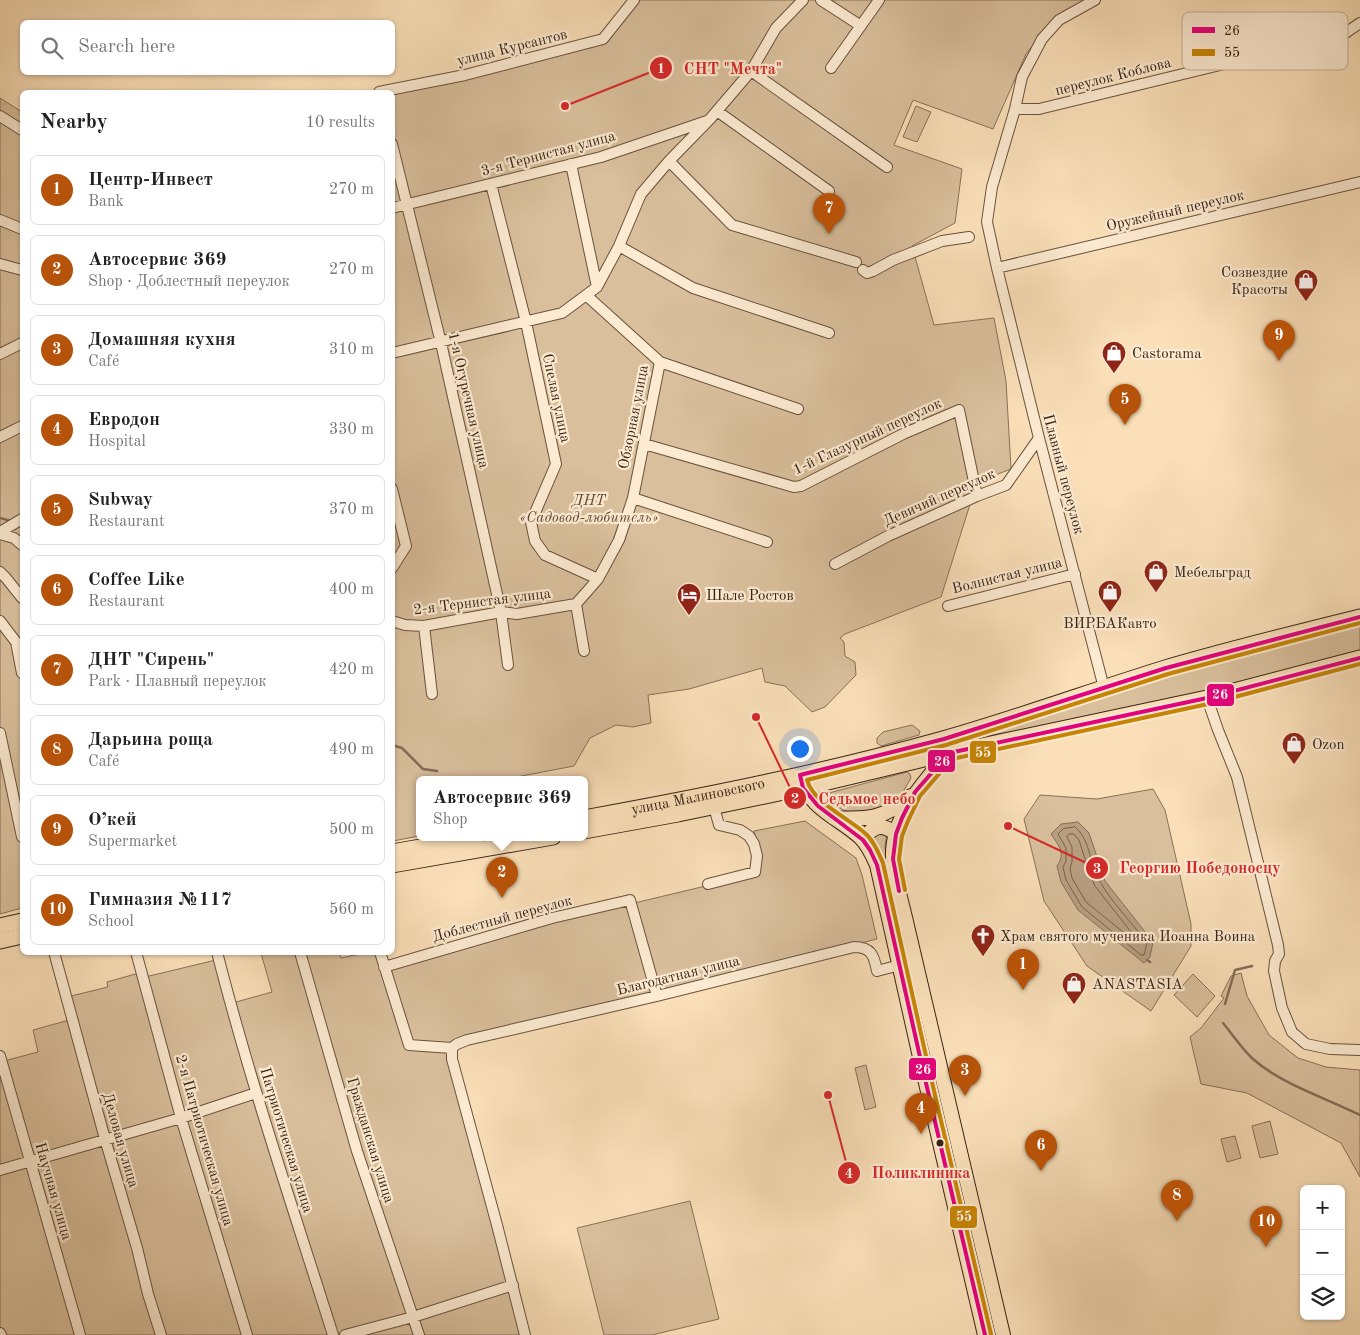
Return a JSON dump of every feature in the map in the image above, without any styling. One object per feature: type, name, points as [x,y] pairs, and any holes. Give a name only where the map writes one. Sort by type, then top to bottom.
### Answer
[{"type":"highway","name":"улица Малиновского","points":[[588,830],[714,807],[944,739],[1166,668],[1360,617]]},
{"type":"highway","name":"улица Малиновского","points":[[588,817],[675,801],[802,782],[949,752],[1207,698],[1360,658]]},
{"type":"highway","points":[[395,851],[454,841]]},
{"type":"highway","points":[[395,864],[530,841]]},
{"type":"highway","points":[[0,926],[20,921]]},
{"type":"highway","points":[[0,941],[20,936]]},
{"type":"main road","points":[[834,818],[861,820],[890,812],[915,792],[949,752]]},
{"type":"main road","points":[[802,782],[818,806],[863,840],[877,865],[985,1335]]},
{"type":"main road","points":[[915,792],[896,834],[894,847],[896,877],[1004,1335]]},
{"type":"main road","points":[[863,840],[871,829],[878,827],[890,829],[896,834]]},
{"type":"main road","points":[[922,1066],[925,1070],[932,1070],[939,1063]]},
{"type":"main road","points":[[928,1092],[932,1085],[939,1083],[945,1087]]},
{"type":"street","name":"улица Курсантов","points":[[389,90],[465,75],[602,39],[634,0]]},
{"type":"street","points":[[395,352],[562,313],[597,287],[619,246],[641,194],[668,161],[713,115],[751,71],[776,28],[803,0]]},
{"type":"street","points":[[821,0],[861,26]]},
{"type":"street","points":[[831,68],[879,0]]},
{"type":"street","name":"Плавный переулок","points":[[1095,0],[1059,20],[1042,39],[1022,77],[1015,109],[992,187],[988,222],[997,268],[1039,438],[1104,688]]},
{"type":"street","name":"переулок Коблова","points":[[1348,31],[1360,23]]},
{"type":"street","name":"переулок Коблова","points":[[1015,109],[1039,109],[1199,70]]},
{"type":"street","points":[[751,71],[887,167]]},
{"type":"street","points":[[713,115],[829,191]]},
{"type":"street","name":"3-я Тернистая улица","points":[[395,207],[601,157],[713,115]]},
{"type":"street","points":[[0,116],[20,129]]},
{"type":"street","name":"1-я Огуречная улица","points":[[395,156],[441,342],[501,612],[508,665]]},
{"type":"street","points":[[668,161],[732,225],[856,262]]},
{"type":"street","points":[[571,164],[597,287]]},
{"type":"street","name":"Оружейный переулок","points":[[997,268],[1360,182]]},
{"type":"street","name":"Спелая улица","points":[[492,184],[526,322],[556,464],[531,522],[535,541],[545,554],[598,580]]},
{"type":"street","points":[[0,220],[20,228]]},
{"type":"street","points":[[863,270],[867,273],[873,271],[893,260],[942,241],[969,237]]},
{"type":"street","points":[[619,246],[692,288],[829,334]]},
{"type":"street","points":[[0,264],[20,269]]},
{"type":"street","name":"Обзорная улица","points":[[576,604],[598,580],[620,540],[633,498],[660,362],[586,295]]},
{"type":"street","points":[[0,354],[20,344]]},
{"type":"street","points":[[660,362],[798,409]]},
{"type":"street","name":"1-й Глазурный переулок","points":[[644,444],[794,487],[802,486],[903,434],[959,410],[977,496]]},
{"type":"street","points":[[0,437],[20,427]]},
{"type":"street","name":"Девичий переулок","points":[[835,564],[888,536],[1006,485],[1039,438]]},
{"type":"street","points":[[633,498],[767,542]]},
{"type":"street","points":[[395,501],[406,546],[395,563]]},
{"type":"street","points":[[0,533],[20,520]]},
{"type":"street","points":[[0,533],[14,538],[20,543]]},
{"type":"street","points":[[0,572],[20,596]]},
{"type":"street","name":"Волнистая улица","points":[[948,606],[1075,574]]},
{"type":"street","points":[[576,604],[584,651]]},
{"type":"street","name":"2-я Тернистая улица","points":[[395,622],[405,625],[424,626],[501,612],[517,614],[576,604]]},
{"type":"street","points":[[0,621],[16,642],[20,663]]},
{"type":"street","points":[[424,626],[432,694]]},
{"type":"street","points":[[1207,698],[1240,786],[1278,945],[1279,954],[1275,961],[1274,971],[1282,1008],[1292,1032],[1306,1044],[1330,1049],[1360,1050]]},
{"type":"street","points":[[0,733],[20,828]]},
{"type":"street","points":[[708,884],[755,872],[757,856],[754,844],[748,836],[740,830],[718,825],[714,807]]},
{"type":"street","name":"Доблестный переулок","points":[[384,967],[552,918],[630,900],[657,996]]},
{"type":"street","name":"Благодатная улица","points":[[381,955],[409,1045],[452,1048],[467,1040],[657,996],[854,947],[862,947],[874,957],[877,970],[900,965]]},
{"type":"street","name":"Деловая улица","points":[[55,955],[161,1335]]},
{"type":"street","name":"2-я Патриотическая улица","points":[[137,955],[181,1118],[247,1335]]},
{"type":"street","name":"Патриотическая улица","points":[[218,955],[256,1093],[333,1335]]},
{"type":"street","name":"Гражданская улица","points":[[301,955],[357,1151],[419,1335]]},
{"type":"street","points":[[452,1048],[452,1059],[525,1335]]},
{"type":"street","name":"Научная улица","points":[[0,1056],[80,1335]]},
{"type":"street","points":[[0,1170],[181,1118],[256,1093]]},
{"type":"street","points":[[346,1335],[414,1317],[513,1285]]},
{"type":"green space","name":"ДНТ «Садовод-любитель»","points":[[638,0],[1093,0],[1052,21],[1026,54],[993,129],[913,100],[894,145],[962,169],[955,223],[912,246],[934,325],[994,318],[1006,381],[1011,469],[977,482],[941,597],[845,634],[840,638],[844,642],[845,656],[855,662],[856,675],[825,707],[812,712],[785,686],[765,682],[762,668],[689,689],[648,695],[651,723],[633,727],[616,725],[590,738],[574,766],[522,776],[416,776],[416,837],[395,841],[395,91],[608,38]]},
{"type":"green space","points":[[0,98],[20,111],[20,909],[0,914]]},
{"type":"green space","points":[[916,106],[931,112],[917,142],[903,137]]},
{"type":"green space","points":[[1360,625],[1360,651],[1215,689],[1067,722],[987,736],[986,733],[1153,680]]},
{"type":"green space","points":[[912,725],[920,731],[919,735],[881,746],[877,743],[877,738],[883,732]]},
{"type":"green space","points":[[907,772],[911,778],[900,797],[887,809],[851,813],[835,806],[827,798],[829,793]]},
{"type":"green space","points":[[1153,789],[1165,810],[1191,924],[1191,946],[1151,1011],[1087,966],[1044,901],[1024,819],[1040,795],[1097,799]]},
{"type":"green space","points":[[805,821],[856,858],[862,875],[877,939],[447,1046],[522,1335],[0,1335],[0,1062],[38,1052],[33,1030],[73,1019],[67,997],[108,987],[107,982],[139,973],[141,978],[216,960],[229,1004],[272,992],[262,955],[340,955],[341,958],[355,955],[378,955],[382,970],[517,931],[760,873],[761,857],[754,831]]},
{"type":"green space","points":[[887,833],[885,846],[886,860],[930,1059],[929,1062],[883,861],[870,837],[874,834]]},
{"type":"green space","points":[[1241,973],[1247,996],[1269,1035],[1298,1058],[1326,1067],[1360,1070],[1360,1177],[1341,1143],[1247,1093],[1201,1084],[1190,1037],[1201,1028],[1224,998],[1221,996],[1231,976]]},
{"type":"green space","points":[[1193,974],[1215,996],[1197,1017],[1174,995]]},
{"type":"green space","points":[[866,1065],[876,1107],[865,1110],[855,1068]]},
{"type":"green space","points":[[937,1091],[940,1092],[955,1159],[952,1160],[936,1093]]},
{"type":"green space","points":[[1270,1121],[1278,1154],[1260,1158],[1252,1126]]},
{"type":"green space","points":[[1235,1136],[1241,1158],[1227,1162],[1221,1139]]},
{"type":"green space","points":[[957,1164],[996,1335],[992,1335],[953,1165]]},
{"type":"green space","points":[[690,1201],[719,1319],[652,1335],[604,1335],[577,1228]]},
{"type":"water","points":[[1078,822],[1089,833],[1105,881],[1153,942],[1150,957],[1144,963],[1078,910],[1061,882],[1057,866],[1061,853],[1051,834],[1061,824]]},
{"type":"waterway","points":[[0,518],[11,521]]},
{"type":"waterway","points":[[395,746],[402,748],[423,769],[437,771]]},
{"type":"waterway","points":[[1225,1004],[1235,970],[1252,966]]},
{"type":"waterway","points":[[1223,1023],[1249,1055],[1264,1068],[1290,1083],[1360,1115]]},
{"type":"transit line","name":"26","points":[[985,1335],[877,865],[863,840],[818,806],[803,788],[800,775],[944,739],[1166,668],[1360,617]]},
{"type":"transit line","name":"55","points":[[991,1334],[883,863],[875,845],[867,835],[824,803],[811,788],[807,780],[946,745],[1168,674],[1360,623]]},
{"type":"transit line","name":"26","points":[[899,891],[893,859],[896,834],[915,792],[949,753],[1207,698],[1360,658]]},
{"type":"transit line","name":"55","points":[[905,890],[899,859],[902,836],[920,796],[952,759],[1208,704],[1360,664]]},
{"type":"place","name":"СНТ \"Мечта\"","points":[[565,106]]},
{"type":"place","name":"ДНТ \"Сирень\"","points":[[829,234]]},
{"type":"place","name":"Созвездие Красоты","points":[[1306,302]]},
{"type":"place","name":"О’кей","points":[[1279,361]]},
{"type":"place","name":"Castorama","points":[[1114,374]]},
{"type":"place","name":"Subway","points":[[1125,425]]},
{"type":"place","name":"Мебельград","points":[[1156,593]]},
{"type":"place","name":"ВИРБАКавто","points":[[1110,613]]},
{"type":"place","name":"Шале Ростов","points":[[689,616]]},
{"type":"place","name":"Седьмое небо","points":[[756,717]]},
{"type":"place","name":"Ozon","points":[[1294,765]]},
{"type":"place","name":"Георгию Победоносцу","points":[[1008,826]]},
{"type":"place","name":"Автосервис 369","points":[[502,898]]},
{"type":"place","name":"Храм святого мученика Иоанна Воина","points":[[983,957]]},
{"type":"place","name":"Центр-Инвест","points":[[1023,990]]},
{"type":"place","name":"ANASTASIA","points":[[1074,1005]]},
{"type":"place","name":"Поликлиника","points":[[828,1095]]},
{"type":"place","name":"Домашняя кухня","points":[[965,1096]]},
{"type":"place","name":"Евродон","points":[[921,1134]]},
{"type":"place","name":"Coffee Like","points":[[1041,1171]]},
{"type":"place","name":"Дарьина роща","points":[[1177,1221]]},
{"type":"place","name":"Гимназия №117","points":[[1266,1247]]}]
